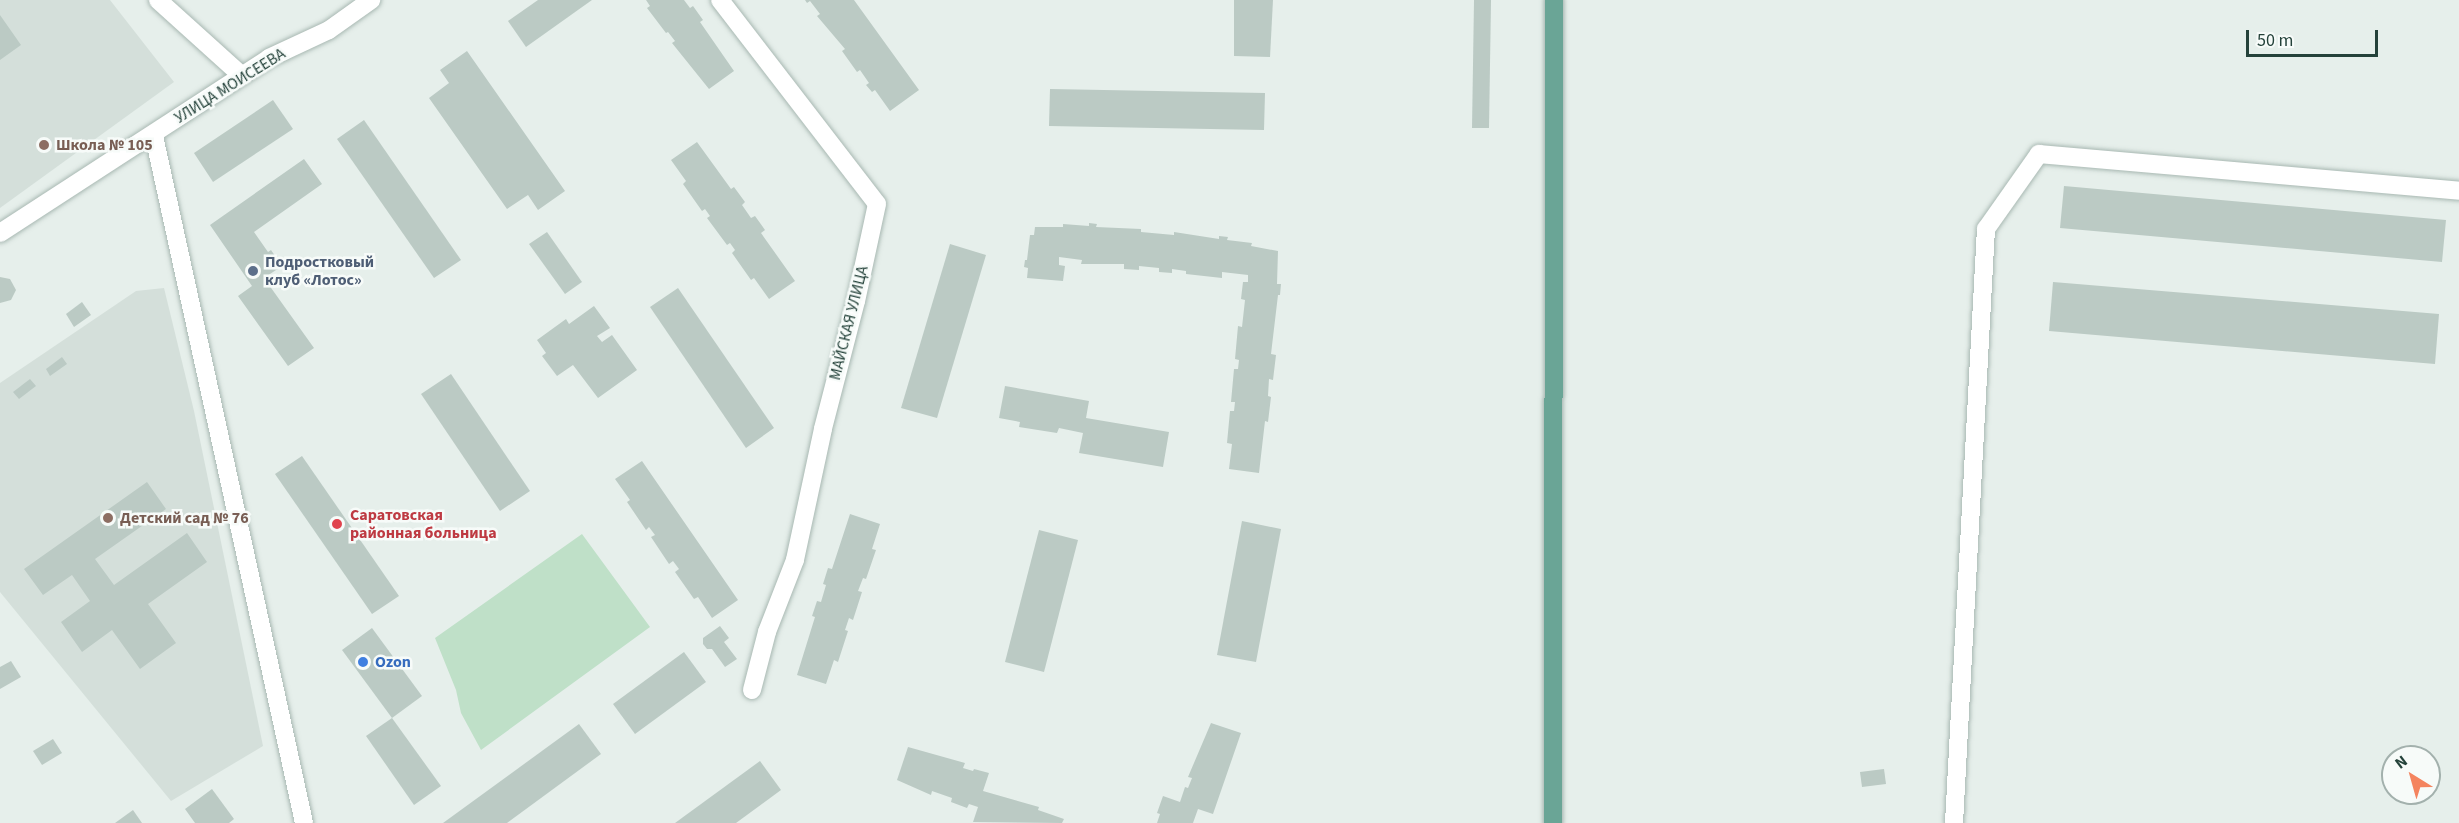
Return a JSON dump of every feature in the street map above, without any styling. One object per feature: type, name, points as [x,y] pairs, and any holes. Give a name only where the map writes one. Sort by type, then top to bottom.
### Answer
[{"type":"main road","points":[[1553,823],[1554,0]]},
{"type":"street","points":[[158,0],[242,76]]},
{"type":"street","name":"УЛИЦА МОИСЕЕВА","points":[[0,233],[154,136],[269,58],[329,30],[371,0]]},
{"type":"street","name":"МАЙСКАЯ УЛИЦА","points":[[720,0],[877,204],[856,301],[822,429],[795,560],[767,632],[752,690]]},
{"type":"street","points":[[154,136],[304,823]]},
{"type":"street","points":[[1954,823],[1986,229],[2039,154],[2459,191]]},
{"type":"shaded area","name":"Школа № 105","points":[[0,0],[110,0],[174,82],[0,208]]},
{"type":"shaded area","name":"Детский сад № 76","points":[[164,288],[194,411],[263,746],[171,801],[0,592],[0,383],[136,291]]},
{"type":"green space","points":[[582,534],[650,627],[481,750],[461,713],[456,690],[435,638]]},
{"type":"building","points":[[538,0],[592,0],[526,47],[508,21]]},
{"type":"building","points":[[646,0],[684,0],[690,8],[693,6],[703,20],[700,22],[734,71],[709,89],[672,43],[675,41],[647,8],[650,6]]},
{"type":"building","points":[[805,0],[854,0],[919,90],[890,111],[875,90],[872,92],[866,85],[869,83],[860,70],[857,72],[842,51],[845,49],[817,16],[820,14],[810,1],[807,3]]},
{"type":"building","points":[[1234,0],[1273,0],[1270,57],[1234,56]]},
{"type":"building","points":[[1474,0],[1491,0],[1489,128],[1472,128]]},
{"type":"building","points":[[0,15],[21,45],[0,60]]},
{"type":"building","points":[[467,51],[565,191],[538,210],[528,195],[507,209],[429,98],[449,83],[440,70]]},
{"type":"building","points":[[1050,89],[1265,93],[1264,130],[1049,126]]},
{"type":"building","points":[[273,100],[293,129],[213,182],[194,153]]},
{"type":"building","points":[[364,120],[461,260],[434,278],[337,139]]},
{"type":"building","points":[[697,142],[731,189],[734,187],[745,202],[742,205],[751,218],[755,216],[765,230],[761,233],[795,281],[769,299],[754,278],[751,280],[732,253],[735,250],[730,243],[727,245],[707,218],[710,216],[705,209],[702,211],[683,184],[686,181],[671,160]]},
{"type":"building","points":[[304,159],[322,184],[254,232],[268,252],[271,250],[282,266],[264,278],[314,348],[288,366],[238,296],[252,286],[210,225]]},
{"type":"building","points":[[2064,186],[2446,220],[2442,262],[2060,228]]},
{"type":"building","points":[[1089,223],[1097,224],[1096,227],[1141,229],[1141,232],[1174,235],[1174,232],[1219,239],[1219,236],[1228,237],[1227,240],[1252,243],[1251,246],[1278,251],[1277,284],[1281,284],[1271,354],[1276,355],[1273,380],[1269,379],[1268,396],[1271,397],[1268,422],[1265,421],[1259,473],[1229,469],[1232,444],[1227,443],[1230,411],[1234,411],[1235,402],[1231,402],[1234,369],[1238,369],[1239,360],[1235,359],[1238,326],[1242,327],[1245,300],[1241,299],[1243,282],[1248,282],[1248,275],[1222,272],[1222,278],[1186,274],[1186,271],[1172,269],[1172,273],[1159,272],[1159,268],[1139,266],[1139,270],[1124,269],[1124,264],[1081,264],[1082,260],[1059,257],[1059,265],[1065,266],[1063,281],[1027,278],[1028,268],[1024,267],[1025,260],[1027,260],[1030,235],[1034,235],[1035,227],[1063,227],[1063,224],[1089,226]]},
{"type":"building","points":[[547,232],[582,282],[565,294],[529,244]]},
{"type":"building","points":[[950,244],[986,255],[937,418],[901,408]]},
{"type":"building","points":[[0,277],[10,279],[16,290],[11,300],[0,303]]},
{"type":"building","points":[[2053,282],[2439,314],[2435,364],[2049,331]]},
{"type":"building","points":[[678,288],[774,428],[746,448],[650,307]]},
{"type":"building","points":[[82,302],[91,315],[74,327],[66,314]]},
{"type":"building","points":[[594,306],[610,328],[597,336],[602,342],[612,335],[637,370],[598,398],[573,365],[557,376],[542,356],[546,353],[537,340],[566,319],[569,324]]},
{"type":"building","points":[[62,357],[67,364],[50,376],[46,369]]},
{"type":"building","points":[[451,374],[530,491],[500,511],[421,394]]},
{"type":"building","points":[[30,379],[36,386],[19,399],[13,392]]},
{"type":"building","points":[[1005,386],[1089,401],[1086,418],[1169,432],[1163,467],[1079,453],[1083,433],[1059,428],[1057,433],[1019,427],[1020,422],[999,418]]},
{"type":"building","points":[[302,456],[399,596],[372,614],[275,474]]},
{"type":"building","points":[[642,461],[738,600],[712,618],[698,597],[694,599],[675,572],[679,569],[673,561],[669,564],[651,537],[655,535],[649,527],[646,530],[627,502],[630,500],[615,479]]},
{"type":"building","points":[[147,482],[166,509],[95,559],[114,585],[187,533],[207,562],[148,604],[176,643],[140,669],[112,630],[82,652],[61,622],[90,601],[72,575],[43,595],[24,569]]},
{"type":"building","points":[[850,514],[880,524],[872,549],[876,550],[866,579],[863,578],[858,591],[862,592],[853,620],[849,618],[845,630],[848,631],[838,662],[834,660],[826,684],[797,675],[815,617],[812,616],[817,601],[821,602],[828,568],[832,569]]},
{"type":"building","points":[[1242,521],[1281,529],[1256,662],[1217,655]]},
{"type":"building","points":[[1039,530],[1078,540],[1044,672],[1005,662]]},
{"type":"building","points":[[720,626],[729,638],[724,642],[737,659],[725,667],[712,649],[707,649],[703,644],[703,638]]},
{"type":"building","points":[[372,628],[422,696],[392,718],[342,650]]},
{"type":"building","points":[[684,652],[706,682],[635,734],[613,704]]},
{"type":"building","points":[[11,661],[21,677],[0,689],[0,667]]},
{"type":"building","points":[[392,718],[441,786],[414,805],[366,736]]},
{"type":"building","points":[[1211,723],[1241,733],[1213,814],[1198,809],[1193,823],[1157,823],[1160,814],[1157,813],[1163,796],[1180,802],[1185,787],[1188,788],[1192,778],[1188,777]]},
{"type":"building","points":[[579,724],[601,754],[507,823],[443,823]]},
{"type":"building","points":[[53,739],[62,753],[42,765],[33,751]]},
{"type":"building","points":[[908,747],[965,763],[963,768],[989,773],[983,791],[1039,807],[1038,810],[1064,819],[1062,823],[973,822],[978,807],[969,804],[967,808],[951,802],[952,798],[932,791],[931,795],[897,780]]},
{"type":"building","points":[[760,761],[781,790],[736,823],[675,823]]},
{"type":"building","points":[[1884,769],[1886,784],[1862,787],[1860,772]]},
{"type":"building","points":[[212,789],[234,819],[229,823],[195,823],[185,809]]},
{"type":"building","points":[[133,810],[142,823],[115,823]]},
{"type":"place","name":"Школа № 105","points":[[44,145]]},
{"type":"place","name":"Подростковый клуб «Лотос»","points":[[253,271]]},
{"type":"place","name":"Детский сад № 76","points":[[108,518]]},
{"type":"place","name":"Саратовская районная больница","points":[[337,524]]},
{"type":"place","name":"Ozon","points":[[363,662]]}]
